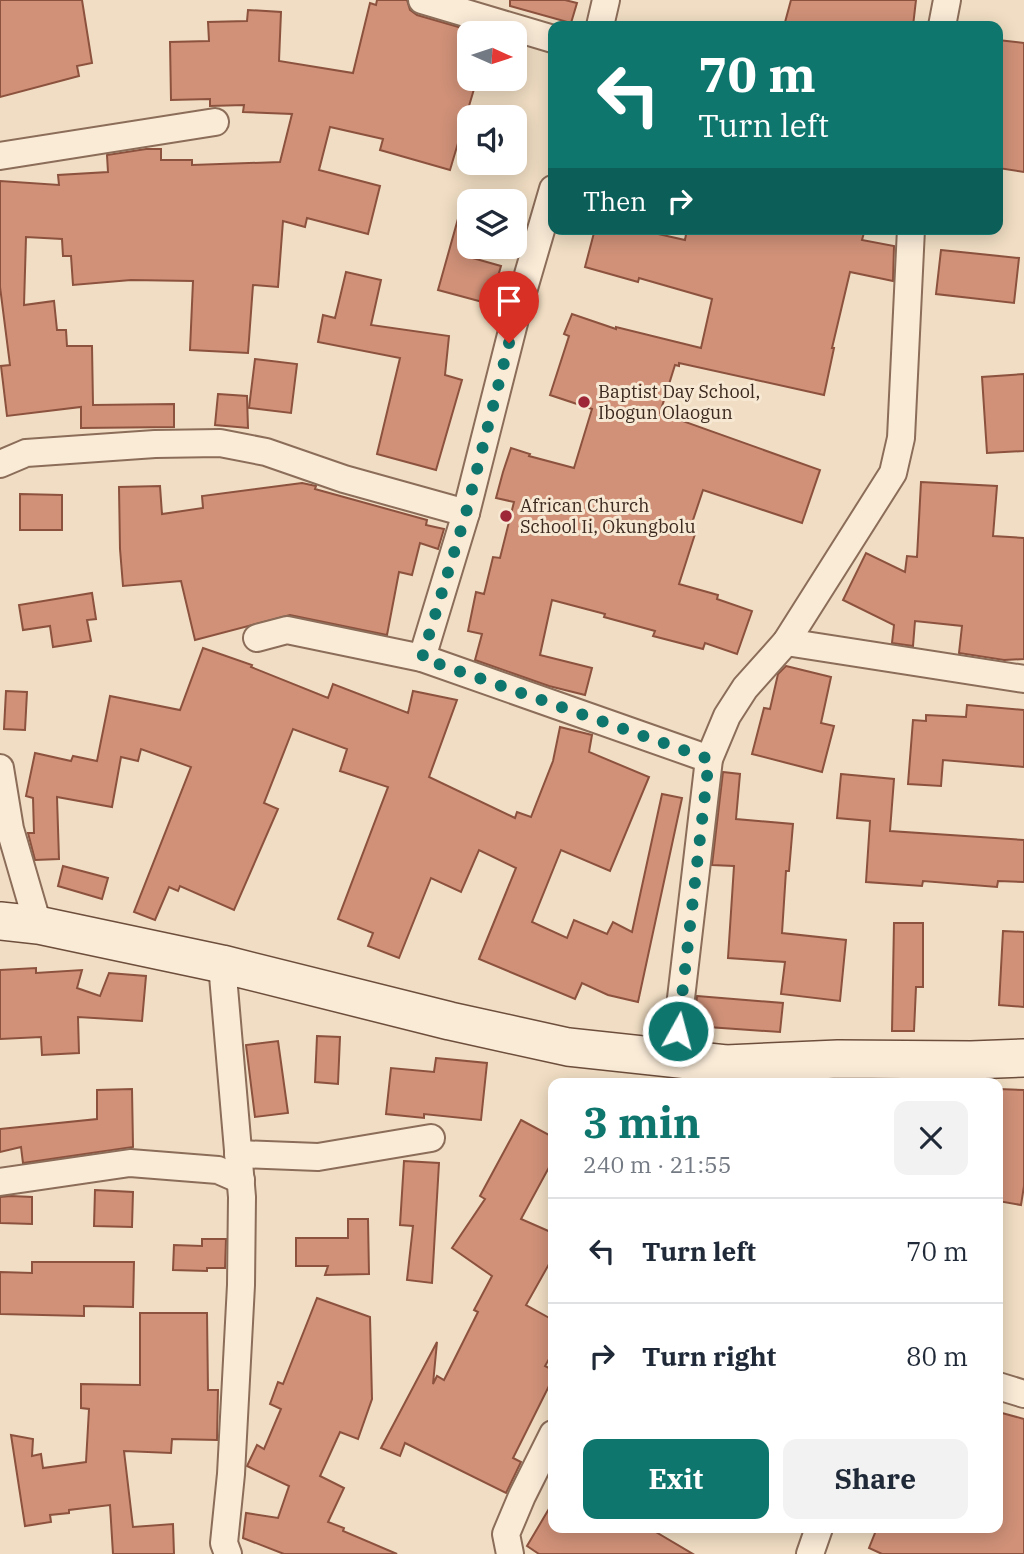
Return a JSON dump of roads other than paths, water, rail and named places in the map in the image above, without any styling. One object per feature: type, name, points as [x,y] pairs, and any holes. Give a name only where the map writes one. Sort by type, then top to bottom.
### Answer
[{"type":"main road","points":[[0,921],[38,925],[222,964],[450,1021],[568,1046],[674,1058],[722,1073],[838,1059],[967,1072],[1024,1058]]},
{"type":"street","points":[[422,0],[548,38]]},
{"type":"street","points":[[601,21],[606,0]]},
{"type":"street","points":[[943,21],[947,0]]},
{"type":"street","points":[[0,156],[215,122]]},
{"type":"street","points":[[422,658],[466,513],[515,319],[548,206]]},
{"type":"street","points":[[674,1058],[709,759],[727,716],[745,688],[786,642],[893,473],[901,438],[911,235]]},
{"type":"street","points":[[0,464],[26,453],[155,444],[220,443],[266,452],[344,478],[466,513]]},
{"type":"street","points":[[257,638],[287,629],[422,658],[709,759]]},
{"type":"street","points":[[786,642],[1024,679]]},
{"type":"street","points":[[0,768],[10,829],[38,925]]},
{"type":"street","points":[[222,964],[239,1167],[241,1285],[231,1474],[224,1543],[228,1554]]},
{"type":"street","points":[[0,1182],[130,1163],[218,1170],[431,1138]]},
{"type":"street","points":[[1003,1388],[1024,1394]]},
{"type":"street","points":[[510,1554],[506,1534],[548,1444]]},
{"type":"street","points":[[810,1554],[816,1533]]},
{"type":"place","name":"Baptist Day School, Ibogun Olaogun","points":[[584,402]]},
{"type":"place","name":"African Church School Ii, Okungbolu","points":[[506,516]]}]
